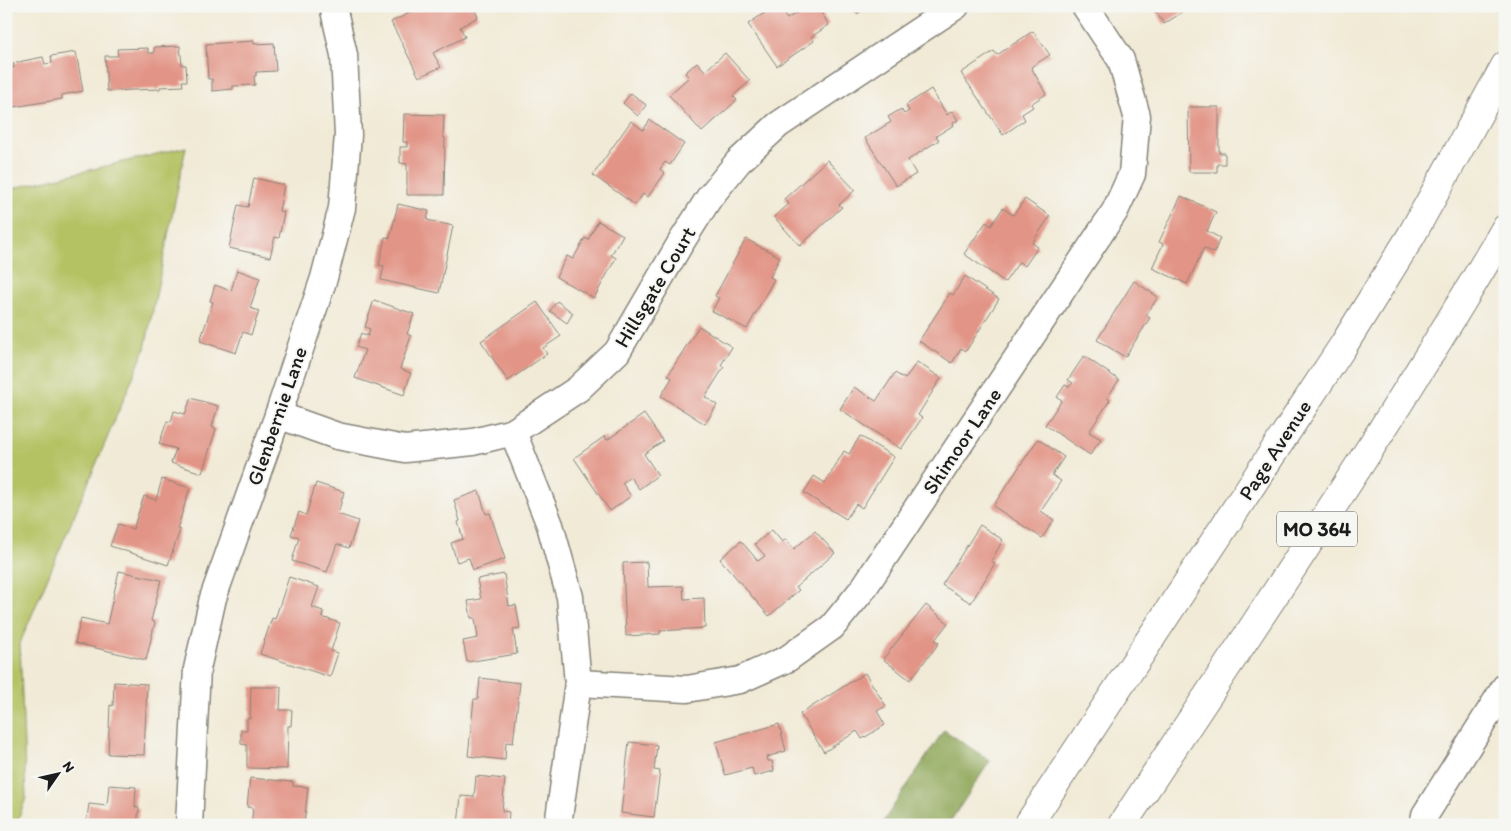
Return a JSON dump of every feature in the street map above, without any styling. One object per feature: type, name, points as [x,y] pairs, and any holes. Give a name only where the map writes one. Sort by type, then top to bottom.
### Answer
[{"type":"highway","name":"Page Avenue","points":[[1028,825],[1343,346],[1411,236],[1505,66]]},
{"type":"highway","name":"MO 364","points":[[1122,825],[1417,376],[1505,229]]},
{"type":"street","name":"Glenbernie Lane","points":[[189,825],[197,669],[213,598],[324,278],[342,208],[348,134],[344,55],[333,6]]},
{"type":"street","name":"Hillsgate Court","points":[[278,415],[337,436],[405,448],[473,442],[513,432],[578,389],[618,352],[684,236],[709,198],[738,162],[778,125],[956,6]]},
{"type":"street","name":"Shimoor Lane","points":[[578,683],[687,689],[740,680],[786,659],[832,627],[863,589],[1115,210],[1132,174],[1137,116],[1121,60],[1086,6]]},
{"type":"street","points":[[513,432],[550,525],[570,597],[578,683],[558,825]]},
{"type":"street","points":[[1423,825],[1425,815],[1505,687]]},
{"type":"green space","points":[[186,147],[145,349],[20,643],[26,798],[16,825],[6,825],[6,191]]},
{"type":"green space","points":[[944,730],[990,761],[948,825],[881,825]]},
{"type":"building","points":[[424,6],[426,9],[432,6],[473,6],[478,17],[460,27],[465,37],[433,53],[441,67],[419,77],[391,22]]},
{"type":"building","points":[[775,6],[778,6],[787,19],[807,6],[817,6],[829,25],[811,37],[814,41],[777,66],[748,24]]},
{"type":"building","points":[[852,6],[868,6],[857,14]]},
{"type":"building","points":[[1152,6],[1192,6],[1164,24]]},
{"type":"building","points":[[1033,31],[1050,55],[1031,67],[1046,94],[1031,104],[1033,107],[1022,114],[1025,120],[1003,135],[961,73],[994,51],[997,55]]},
{"type":"building","points":[[254,41],[254,44],[274,43],[276,71],[256,72],[256,76],[254,76],[255,85],[233,86],[233,89],[212,91],[212,79],[208,79],[206,44]]},
{"type":"building","points":[[180,46],[182,65],[186,65],[187,81],[182,81],[183,86],[107,91],[105,56],[118,56],[117,49],[148,48],[148,53],[154,53],[154,47]]},
{"type":"building","points":[[76,52],[83,91],[62,95],[62,99],[8,108],[6,69],[14,68],[13,63],[43,57],[45,64],[52,63],[51,56]]},
{"type":"building","points":[[725,53],[750,81],[733,96],[737,100],[702,132],[669,95],[689,77],[685,73],[697,62],[705,71]]},
{"type":"building","points":[[931,89],[947,115],[952,111],[958,120],[953,123],[954,125],[936,136],[939,140],[908,160],[916,174],[896,186],[865,138],[891,122],[888,117],[901,109],[904,114],[909,111],[906,105]]},
{"type":"building","points":[[631,93],[646,105],[638,116],[623,103]]},
{"type":"building","points":[[1188,107],[1219,107],[1219,153],[1225,153],[1225,164],[1217,164],[1217,172],[1189,172]]},
{"type":"building","points":[[404,114],[444,115],[444,195],[407,195],[407,164],[400,163],[400,147],[407,147],[407,142],[403,142]]},
{"type":"building","points":[[650,120],[684,144],[670,165],[665,162],[660,169],[665,173],[648,197],[643,194],[635,205],[593,175],[631,121],[643,130]]},
{"type":"building","points":[[827,160],[855,190],[839,205],[842,207],[800,246],[774,217],[789,204],[784,199]]},
{"type":"building","points":[[254,178],[284,185],[279,211],[284,212],[279,238],[275,237],[270,257],[229,248],[238,205],[248,207]]},
{"type":"building","points":[[1181,196],[1216,212],[1207,231],[1220,238],[1214,253],[1204,248],[1187,284],[1152,268],[1163,244],[1159,242]]},
{"type":"building","points":[[1025,199],[1050,216],[1032,243],[1038,247],[1025,266],[1019,262],[1005,282],[964,254],[986,222],[991,226],[1003,208],[1013,215]]},
{"type":"building","points":[[398,204],[429,211],[427,220],[453,226],[439,293],[381,280],[384,266],[379,265],[385,237],[390,238]]},
{"type":"building","points":[[598,221],[623,235],[611,255],[616,258],[594,298],[556,277],[567,256],[573,259],[585,238],[588,240]]},
{"type":"building","points":[[746,239],[780,257],[770,277],[774,279],[747,329],[712,311],[719,298],[715,296]]},
{"type":"building","points":[[237,270],[260,278],[250,308],[259,311],[251,335],[243,332],[236,353],[200,341],[213,302],[210,301],[215,285],[231,291]]},
{"type":"building","points":[[965,276],[999,299],[966,351],[961,348],[952,363],[919,341],[950,293],[953,295]]},
{"type":"building","points":[[1134,281],[1158,297],[1146,315],[1150,318],[1125,357],[1097,340]]},
{"type":"building","points":[[374,300],[414,314],[407,334],[411,336],[400,369],[411,373],[404,395],[355,378],[365,350],[356,347],[361,333],[368,336],[370,329],[365,327]]},
{"type":"building","points":[[557,301],[573,313],[567,323],[550,311]]},
{"type":"building","points":[[537,302],[561,336],[543,348],[547,354],[508,381],[481,341]]},
{"type":"building","points":[[699,326],[732,347],[721,365],[724,367],[705,397],[717,405],[705,424],[661,396],[672,378],[668,375]]},
{"type":"building","points":[[1084,356],[1119,380],[1107,398],[1110,400],[1089,432],[1101,439],[1090,455],[1045,425],[1062,400],[1057,397],[1065,385],[1069,387],[1073,383],[1068,380]]},
{"type":"building","points":[[917,362],[941,378],[918,415],[922,418],[901,449],[840,409],[854,387],[876,401],[895,373],[905,379]]},
{"type":"building","points":[[191,398],[218,406],[212,427],[216,429],[202,473],[171,463],[176,449],[159,444],[167,421],[171,422],[174,411],[185,414]]},
{"type":"building","points":[[644,414],[663,441],[644,454],[658,475],[639,489],[630,477],[622,483],[631,496],[610,511],[574,458],[605,436],[607,440]]},
{"type":"building","points":[[860,436],[894,457],[862,508],[856,504],[846,519],[804,493],[814,476],[825,483],[844,451],[849,454]]},
{"type":"building","points":[[1038,439],[1064,457],[1052,475],[1061,481],[1041,511],[1054,520],[1042,538],[993,506]]},
{"type":"building","points":[[162,479],[190,488],[177,529],[180,530],[168,565],[110,546],[118,524],[133,529],[144,496],[156,500]]},
{"type":"building","points":[[316,483],[344,492],[338,514],[358,521],[349,548],[337,544],[327,572],[292,561],[299,537],[291,535],[299,512],[306,515]]},
{"type":"building","points":[[479,491],[486,514],[490,513],[505,559],[473,570],[469,558],[457,562],[451,543],[463,539],[454,500]]},
{"type":"building","points":[[980,525],[1003,540],[991,561],[995,563],[971,603],[942,585]]},
{"type":"building","points":[[772,530],[782,542],[786,539],[794,549],[815,531],[835,553],[796,587],[799,590],[769,616],[720,559],[741,541],[758,561],[765,556],[755,544]]},
{"type":"building","points":[[647,562],[648,587],[683,586],[684,599],[704,598],[705,628],[660,631],[660,634],[626,636],[623,563]]},
{"type":"building","points":[[119,571],[161,580],[151,621],[155,622],[146,660],[75,643],[81,618],[107,624]]},
{"type":"building","points":[[504,574],[509,606],[516,605],[520,628],[513,629],[517,654],[467,662],[463,641],[478,638],[475,618],[471,618],[468,601],[481,599],[477,579]]},
{"type":"building","points":[[289,577],[319,587],[312,607],[323,611],[322,617],[340,623],[331,651],[338,653],[330,677],[260,654],[272,618],[275,619]]},
{"type":"building","points":[[926,605],[948,623],[935,640],[939,643],[910,680],[883,659]]},
{"type":"building","points":[[865,673],[886,706],[877,711],[885,725],[862,739],[857,731],[824,752],[800,714]]},
{"type":"building","points":[[480,678],[520,683],[513,743],[506,742],[505,760],[468,756],[474,699],[478,699]]},
{"type":"building","points":[[114,682],[147,684],[144,755],[108,754],[110,705],[113,706]]},
{"type":"building","points":[[251,687],[281,687],[280,710],[292,710],[291,726],[288,726],[287,769],[247,768],[247,745],[241,744],[241,730],[247,730],[247,718],[250,719]]},
{"type":"building","points":[[779,724],[786,751],[767,757],[768,761],[772,761],[774,771],[754,776],[752,768],[725,775],[716,742]]},
{"type":"building","points":[[629,742],[657,745],[654,770],[660,771],[654,817],[621,813]]},
{"type":"building","points":[[476,776],[505,779],[502,811],[509,812],[508,825],[458,825],[461,796],[474,797]]},
{"type":"building","points":[[250,778],[293,782],[293,786],[308,787],[304,825],[251,825],[253,808],[247,807]]},
{"type":"building","points":[[109,785],[136,787],[135,807],[139,808],[137,825],[86,825],[89,804],[107,806]]}]
